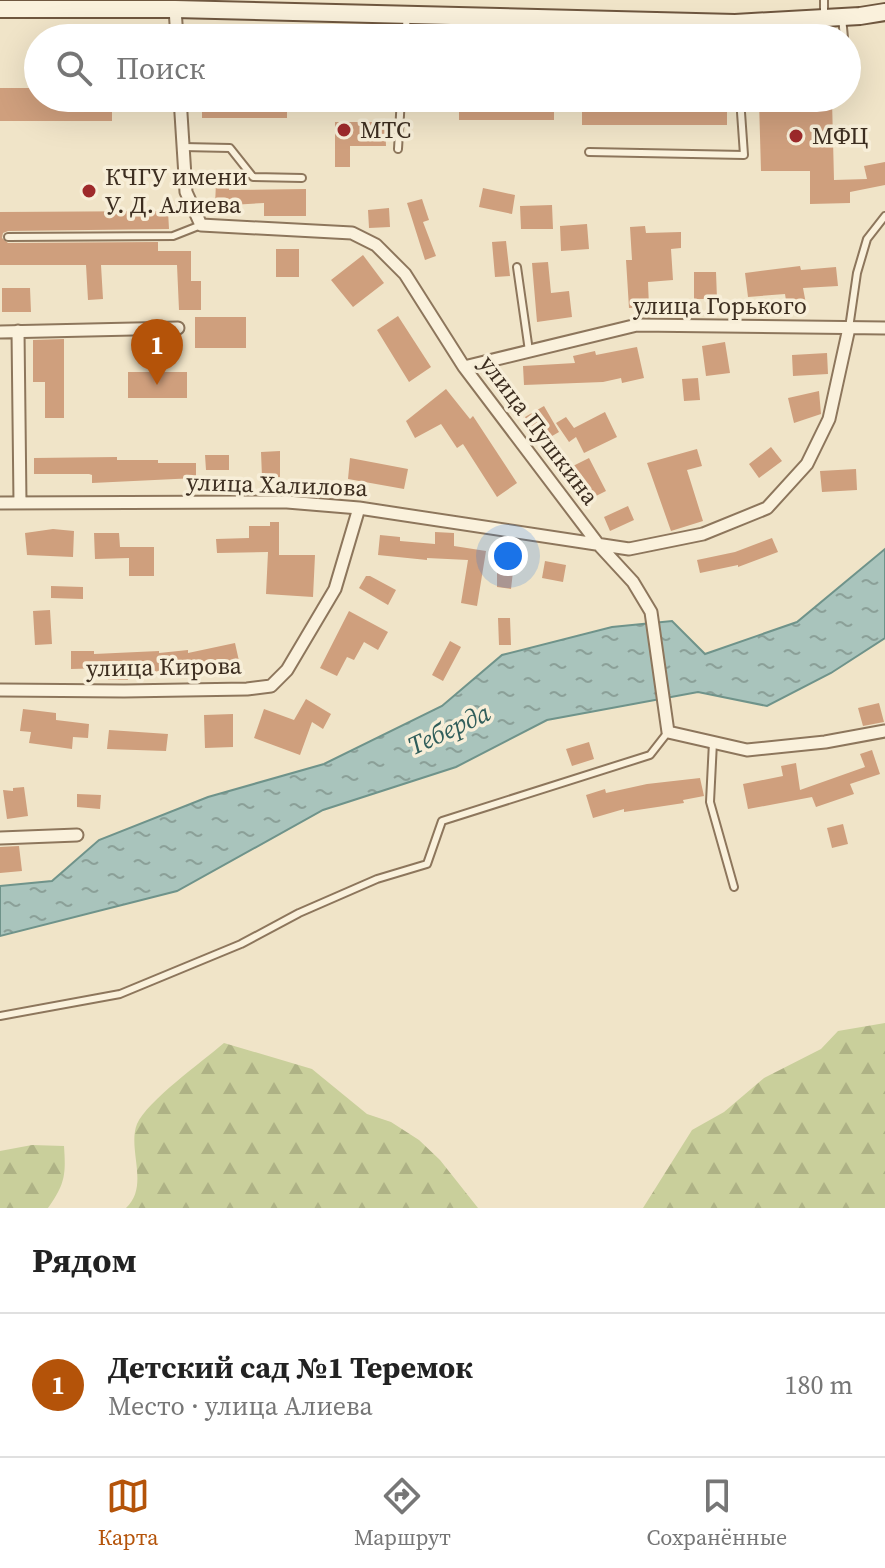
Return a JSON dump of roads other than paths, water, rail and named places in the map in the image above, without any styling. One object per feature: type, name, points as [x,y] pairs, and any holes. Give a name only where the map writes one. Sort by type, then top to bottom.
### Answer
[{"type":"main road","points":[[0,9],[144,5],[175,9],[406,8],[636,24]]},
{"type":"main road","points":[[783,24],[885,12]]},
{"type":"street","points":[[175,9],[176,24]]},
{"type":"street","points":[[181,112],[186,192],[201,225]]},
{"type":"street","name":"улица Пушкина","points":[[201,225],[352,233],[376,245],[405,274],[464,367],[598,544],[633,582],[651,612],[668,732]]},
{"type":"street","name":"улица Горького","points":[[464,367],[637,325],[885,328]]},
{"type":"street","points":[[0,332],[178,328]]},
{"type":"street","name":"улица Халилова","points":[[0,503],[287,502],[359,508],[629,549],[703,534],[767,508],[807,464],[829,419],[849,328]]},
{"type":"street","points":[[18,331],[20,503]]},
{"type":"street","name":"улица Кирова","points":[[0,690],[140,691],[271,686],[287,670],[335,589],[359,508]]},
{"type":"street","points":[[668,732],[747,750],[825,742],[885,731]]},
{"type":"street","points":[[0,838],[77,835]]},
{"type":"lane","points":[[824,0],[824,18]]},
{"type":"lane","points":[[842,17],[843,24]]},
{"type":"lane","points":[[398,149],[400,112]]},
{"type":"lane","points":[[589,152],[744,155],[741,112]]},
{"type":"lane","points":[[183,147],[230,148],[253,177],[302,178]]},
{"type":"lane","points":[[849,328],[857,273],[867,239],[885,216]]},
{"type":"lane","points":[[8,237],[173,236],[201,225]]},
{"type":"lane","points":[[517,267],[529,351]]},
{"type":"lane","points":[[0,1016],[120,994],[241,944],[299,913],[377,879],[427,864],[442,821],[650,755],[668,732]]},
{"type":"lane","points":[[713,742],[710,802],[734,887]]},
{"type":"water","name":"Теберда","points":[[885,549],[885,638],[831,673],[767,706],[698,692],[547,720],[456,767],[323,810],[177,891],[0,936],[0,886],[52,881],[99,840],[208,797],[324,764],[442,706],[502,655],[612,627],[672,621],[705,654],[797,622]]},
{"type":"place","name":"МТС","points":[[344,130]]},
{"type":"place","name":"МФЦ","points":[[796,136]]},
{"type":"place","name":"КЧГУ имени У. Д. Алиева","points":[[89,191]]},
{"type":"place","name":"Детский сад №1 Теремок","points":[[157,385]]}]
